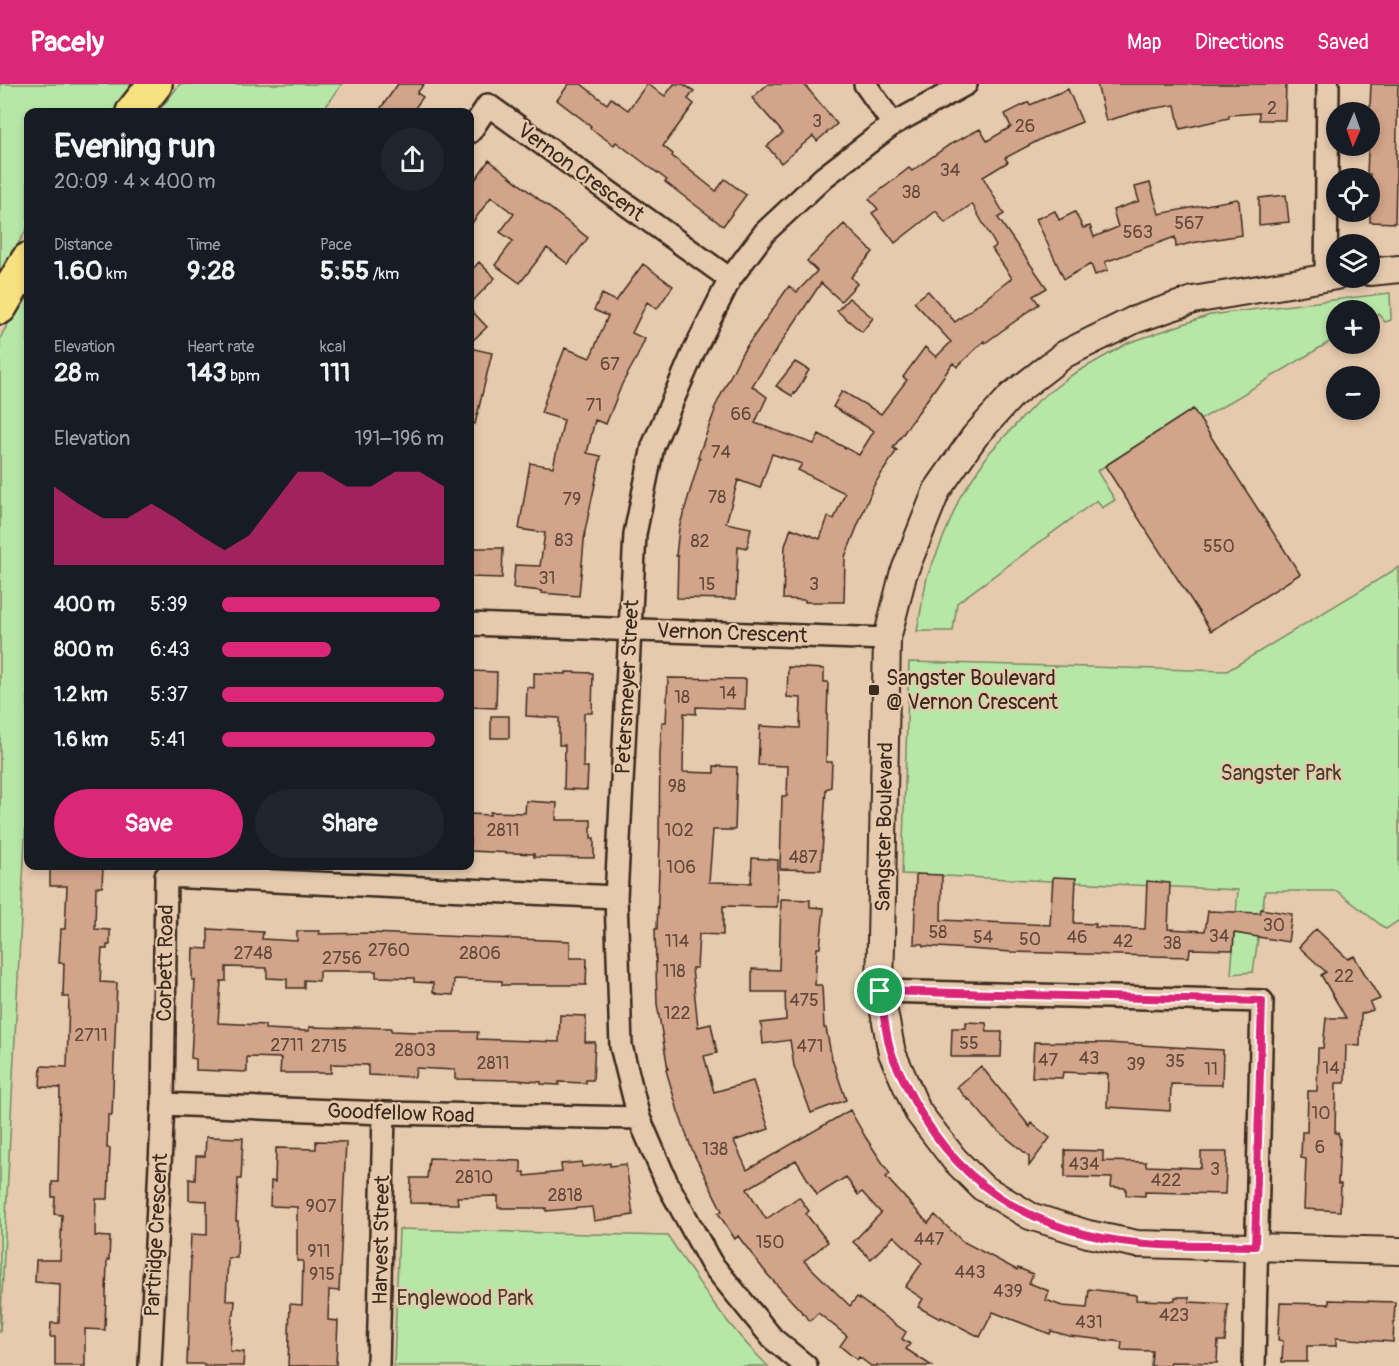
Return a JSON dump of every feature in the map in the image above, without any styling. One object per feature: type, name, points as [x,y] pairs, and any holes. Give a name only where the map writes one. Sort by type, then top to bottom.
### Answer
[{"type":"highway","points":[[136,108],[155,84]]},
{"type":"highway","points":[[0,307],[24,267]]},
{"type":"street","points":[[865,84],[893,124]]},
{"type":"street","name":"Petersmeyer Street","points":[[806,1366],[772,1340],[711,1263],[667,1183],[639,1118],[621,1046],[616,897],[634,534],[653,446],[694,351],[730,279],[765,232],[824,177],[893,124],[966,84]]},
{"type":"street","points":[[1328,84],[1330,234]]},
{"type":"street","name":"Vernon Crescent","points":[[474,126],[488,105],[730,279]]},
{"type":"street","points":[[1380,271],[1399,269]]},
{"type":"street","name":"Sangster Boulevard","points":[[1326,277],[1193,300],[1134,320],[1065,354],[1012,395],[975,436],[937,490],[903,575],[887,639],[880,991],[891,1053],[918,1112],[954,1159],[982,1187],[1030,1216],[1088,1234],[1137,1244],[1399,1251]]},
{"type":"street","name":"Vernon Crescent","points":[[474,624],[887,639]]},
{"type":"street","name":"Corbett Road","points":[[163,1104],[166,876],[616,897]]},
{"type":"street","points":[[880,991],[1262,1001],[1254,1366]]},
{"type":"street","name":"Goodfellow Road","points":[[163,1104],[384,1113],[639,1118]]},
{"type":"street","name":"Partridge Crescent","points":[[150,1366],[163,1104]]},
{"type":"street","name":"Harvest Street","points":[[378,1366],[384,1113]]},
{"type":"green space","points":[[0,84],[134,84],[116,108],[24,108],[24,234],[0,275]]},
{"type":"green space","points":[[180,84],[342,84],[325,108],[161,108]]},
{"type":"green space","points":[[1390,293],[1391,320],[1385,322],[1380,316],[1380,300],[1333,300]]},
{"type":"green space","points":[[24,298],[24,859],[0,1333],[0,340]]},
{"type":"green space","points":[[1326,301],[1326,344],[1200,420],[1193,409],[1097,471],[1115,500],[1102,508],[1097,500],[957,603],[953,631],[917,631],[927,577],[960,497],[990,452],[1039,400],[1072,375],[1128,343],[1210,315]]},
{"type":"green space","name":"Sangster Park","points":[[1399,567],[1399,920],[1386,929],[1337,891],[1265,891],[1253,972],[1231,974],[1238,890],[902,874],[909,662],[1227,671]]},
{"type":"green space","name":"Englewood Park","points":[[399,1229],[668,1236],[727,1320],[768,1366],[394,1366]]},
{"type":"building","points":[[398,84],[424,84],[417,93],[423,97],[415,108],[381,108]]},
{"type":"building","points":[[569,84],[581,84],[607,104],[611,98],[628,110],[647,84],[665,96],[674,84],[683,84],[694,91],[688,99],[694,104],[663,146],[716,191],[725,179],[746,195],[723,226],[665,182],[667,180],[616,142],[614,145],[590,128],[591,126],[557,100]]},
{"type":"building","points":[[768,84],[804,84],[837,124],[817,141],[813,136],[781,163],[767,146],[783,133],[752,98]]},
{"type":"building","points":[[1097,84],[1286,84],[1285,120],[1259,120],[1259,113],[1229,115],[1229,118],[1180,129],[1175,105],[1143,110],[1106,121]]},
{"type":"building","points":[[1371,84],[1398,84],[1395,223],[1370,222],[1380,222],[1380,168],[1367,168],[1368,156],[1380,156],[1380,102],[1370,102]]},
{"type":"building","points":[[1068,89],[1082,122],[1045,137],[1005,158],[1008,162],[983,177],[1004,214],[998,218],[1047,288],[1033,296],[1039,304],[985,343],[984,341],[957,367],[953,363],[893,448],[897,450],[874,485],[845,557],[844,602],[805,602],[805,600],[783,599],[785,546],[791,528],[820,539],[828,517],[834,519],[845,493],[798,470],[802,464],[772,454],[760,488],[738,480],[726,523],[751,528],[747,548],[738,546],[736,599],[677,598],[678,556],[676,556],[679,528],[700,458],[698,457],[714,409],[742,353],[789,286],[797,292],[817,271],[807,261],[844,224],[873,252],[851,277],[857,284],[841,301],[821,283],[752,386],[767,397],[755,423],[814,444],[819,434],[859,455],[874,431],[833,407],[842,391],[881,414],[907,380],[903,377],[925,347],[936,357],[951,342],[914,302],[928,291],[955,322],[1012,278],[992,249],[996,246],[972,204],[945,223],[936,211],[895,243],[872,213],[878,209],[869,199],[909,168],[912,171],[949,145],[980,129],[987,141],[1011,127],[1005,114],[1029,102],[1030,105]]},
{"type":"building","points":[[489,160],[588,238],[568,264],[547,248],[520,283],[495,265],[513,241],[500,232],[514,214],[491,197],[474,220],[474,181]]},
{"type":"building","points":[[1150,183],[1159,214],[1237,199],[1242,235],[1176,247],[1175,237],[1105,262],[1108,270],[1095,275],[1091,264],[1064,279],[1036,219],[1055,211],[1059,220],[1075,212],[1083,228],[1090,226],[1094,237],[1118,227],[1113,210],[1139,201],[1135,187]]},
{"type":"building","points":[[1286,195],[1289,222],[1259,225],[1259,198]]},
{"type":"building","points":[[479,262],[495,278],[474,300],[474,268]]},
{"type":"building","points":[[643,264],[673,286],[657,309],[647,302],[632,333],[645,339],[622,384],[606,424],[595,420],[587,453],[601,456],[585,531],[579,596],[513,588],[515,565],[540,566],[545,533],[519,529],[530,463],[553,467],[564,420],[541,413],[565,348],[590,358],[608,316],[594,310],[602,294],[616,301]]},
{"type":"building","points":[[849,298],[873,318],[862,332],[837,311]]},
{"type":"building","points":[[474,313],[487,327],[474,339]]},
{"type":"building","points":[[474,349],[492,353],[474,424]]},
{"type":"building","points":[[795,362],[809,370],[792,396],[776,386]]},
{"type":"building","points":[[1193,409],[1300,574],[1211,631],[1105,466]]},
{"type":"building","points":[[474,548],[503,548],[502,578],[474,577]]},
{"type":"building","points":[[788,667],[824,669],[824,682],[828,682],[826,762],[832,762],[831,787],[826,789],[821,870],[780,869],[782,796],[787,796],[788,766],[758,765],[760,726],[800,728],[801,698],[787,697]]},
{"type":"building","points":[[474,671],[497,672],[496,708],[474,707]]},
{"type":"building","points":[[566,672],[593,673],[592,713],[584,713],[583,767],[588,767],[587,790],[564,789],[565,745],[559,745],[559,718],[526,716],[527,687],[534,688],[534,673],[566,674]]},
{"type":"building","points":[[668,678],[746,679],[745,709],[696,707],[696,714],[684,713],[683,772],[714,773],[714,766],[737,767],[735,830],[713,830],[709,882],[751,883],[752,858],[778,860],[777,907],[723,906],[723,935],[699,934],[697,968],[692,968],[698,1027],[711,1024],[717,1053],[704,1056],[714,1092],[753,1081],[769,1129],[734,1141],[747,1170],[850,1110],[890,1174],[886,1177],[928,1223],[935,1215],[962,1241],[1017,1270],[1018,1268],[1033,1274],[1029,1283],[1049,1291],[1046,1300],[1062,1306],[1087,1308],[1089,1289],[1136,1295],[1136,1300],[1170,1301],[1175,1300],[1175,1297],[1189,1297],[1189,1302],[1228,1304],[1225,1341],[1218,1341],[1217,1363],[1170,1362],[1170,1366],[1151,1366],[1152,1351],[1121,1350],[1122,1342],[1069,1336],[1051,1331],[1050,1334],[993,1312],[980,1337],[941,1317],[940,1319],[918,1307],[923,1299],[905,1287],[922,1263],[894,1236],[871,1259],[853,1242],[881,1213],[862,1192],[858,1195],[846,1177],[817,1195],[796,1160],[747,1189],[766,1219],[799,1197],[809,1211],[806,1214],[828,1242],[804,1261],[850,1306],[857,1297],[906,1332],[902,1339],[910,1344],[906,1349],[932,1366],[871,1366],[859,1357],[857,1360],[840,1346],[847,1336],[818,1313],[810,1321],[767,1274],[738,1236],[735,1239],[718,1213],[722,1211],[692,1150],[678,1111],[666,1070],[668,1069],[657,1004],[655,929],[657,929],[660,839],[660,753],[662,722],[666,722]]},
{"type":"building","points":[[491,716],[509,716],[509,738],[491,738]]},
{"type":"building","points":[[526,801],[557,803],[556,820],[591,820],[594,858],[534,857],[534,854],[474,851],[474,814],[490,815],[490,812],[525,813]]},
{"type":"building","points":[[50,870],[103,870],[102,887],[96,887],[95,929],[110,930],[110,945],[107,945],[107,949],[102,949],[100,982],[117,983],[112,1115],[108,1115],[107,1148],[110,1148],[108,1199],[96,1199],[95,1236],[110,1237],[105,1330],[85,1329],[85,1366],[55,1366],[55,1337],[50,1337],[51,1323],[59,1323],[60,1284],[35,1282],[36,1260],[60,1260],[62,1215],[54,1214],[55,1197],[52,1197],[52,1182],[58,1182],[60,1088],[40,1087],[41,1066],[67,1067],[69,997],[63,997],[64,963],[59,963],[61,929],[65,929],[67,886],[50,886]]},
{"type":"building","points":[[916,874],[942,875],[941,920],[1050,925],[1053,877],[1076,878],[1074,923],[1096,924],[1095,927],[1145,929],[1147,881],[1170,883],[1168,929],[1205,931],[1208,911],[1260,913],[1261,909],[1292,914],[1288,942],[1234,933],[1233,950],[1190,949],[1189,957],[1012,952],[923,946],[923,944],[914,944]]},
{"type":"building","points":[[781,899],[810,900],[810,907],[824,908],[820,948],[817,948],[815,985],[822,985],[824,1028],[826,1028],[832,1059],[846,1100],[811,1113],[794,1066],[790,1040],[763,1044],[761,1023],[786,1020],[785,992],[752,992],[752,969],[779,970]]},
{"type":"building","points":[[208,929],[263,932],[262,939],[297,941],[297,931],[320,931],[319,934],[370,933],[570,941],[570,958],[587,958],[586,985],[502,985],[502,981],[454,979],[453,995],[433,992],[433,983],[414,982],[414,978],[376,977],[376,971],[319,971],[319,981],[304,980],[304,988],[287,988],[287,979],[267,978],[267,968],[226,967],[226,981],[221,981],[218,1023],[265,1025],[265,1029],[309,1031],[309,1027],[354,1027],[391,1028],[391,1031],[478,1032],[477,1039],[559,1042],[560,1015],[586,1016],[585,1042],[595,1042],[593,1080],[586,1080],[586,1083],[559,1082],[559,1085],[515,1080],[455,1079],[455,1070],[416,1068],[415,1077],[368,1075],[368,1065],[331,1064],[331,1073],[280,1073],[281,1058],[247,1057],[247,1072],[196,1070],[196,1059],[191,1058],[195,980],[192,980],[193,948],[208,949]]},
{"type":"building","points":[[1316,929],[1348,959],[1354,956],[1380,999],[1370,1003],[1373,1010],[1361,1014],[1360,1046],[1346,1045],[1345,1083],[1336,1083],[1335,1133],[1338,1133],[1340,1139],[1338,1184],[1341,1184],[1340,1211],[1304,1209],[1306,1159],[1301,1158],[1302,1132],[1307,1132],[1308,1091],[1317,1091],[1318,1048],[1323,1048],[1326,1018],[1346,1018],[1321,975],[1326,972],[1299,947]]},
{"type":"building","points":[[966,1022],[986,1023],[987,1032],[1002,1032],[1001,1057],[951,1057],[952,1028],[966,1028]]},
{"type":"building","points":[[1034,1042],[1107,1043],[1223,1050],[1222,1085],[1171,1084],[1170,1111],[1107,1107],[1108,1074],[1063,1072],[1062,1078],[1032,1077]]},
{"type":"building","points":[[981,1066],[1030,1127],[1031,1123],[1050,1138],[1029,1166],[1029,1156],[992,1126],[957,1087]]},
{"type":"building","points":[[206,1137],[243,1138],[241,1179],[238,1179],[237,1258],[228,1258],[226,1300],[235,1301],[230,1351],[244,1352],[243,1366],[187,1364],[191,1234],[207,1235],[207,1201],[189,1200],[189,1179],[195,1180],[196,1156],[205,1156]]},
{"type":"building","points":[[316,1141],[346,1142],[339,1291],[329,1290],[328,1320],[338,1321],[336,1365],[288,1366],[290,1304],[302,1305],[303,1261],[297,1261],[297,1207],[270,1206],[271,1181],[275,1182],[276,1148],[316,1149]]},
{"type":"building","points":[[1065,1150],[1103,1151],[1103,1161],[1146,1162],[1146,1166],[1201,1168],[1201,1152],[1227,1152],[1225,1194],[1145,1192],[1145,1196],[1126,1195],[1126,1188],[1111,1187],[1112,1178],[1065,1177]]},
{"type":"building","points":[[429,1158],[521,1161],[521,1172],[525,1172],[525,1176],[562,1172],[561,1164],[582,1162],[582,1167],[610,1163],[610,1166],[626,1164],[633,1215],[594,1221],[592,1207],[546,1211],[546,1208],[498,1208],[498,1196],[457,1197],[458,1204],[410,1203],[411,1178],[427,1178]]},
{"type":"building","points":[[1329,1300],[1395,1302],[1393,1342],[1336,1338],[1336,1346],[1307,1346],[1307,1362],[1282,1362],[1283,1341],[1278,1340],[1280,1303],[1329,1304]]},
{"type":"place","name":"Sangster Boulevard @ Vernon Crescent","points":[[874,690]]},
{"type":"route","points":[[880,991],[1262,1001],[1255,1246],[1137,1244],[1088,1234],[1030,1216],[982,1187],[954,1159],[918,1112],[891,1053],[880,991]]}]
